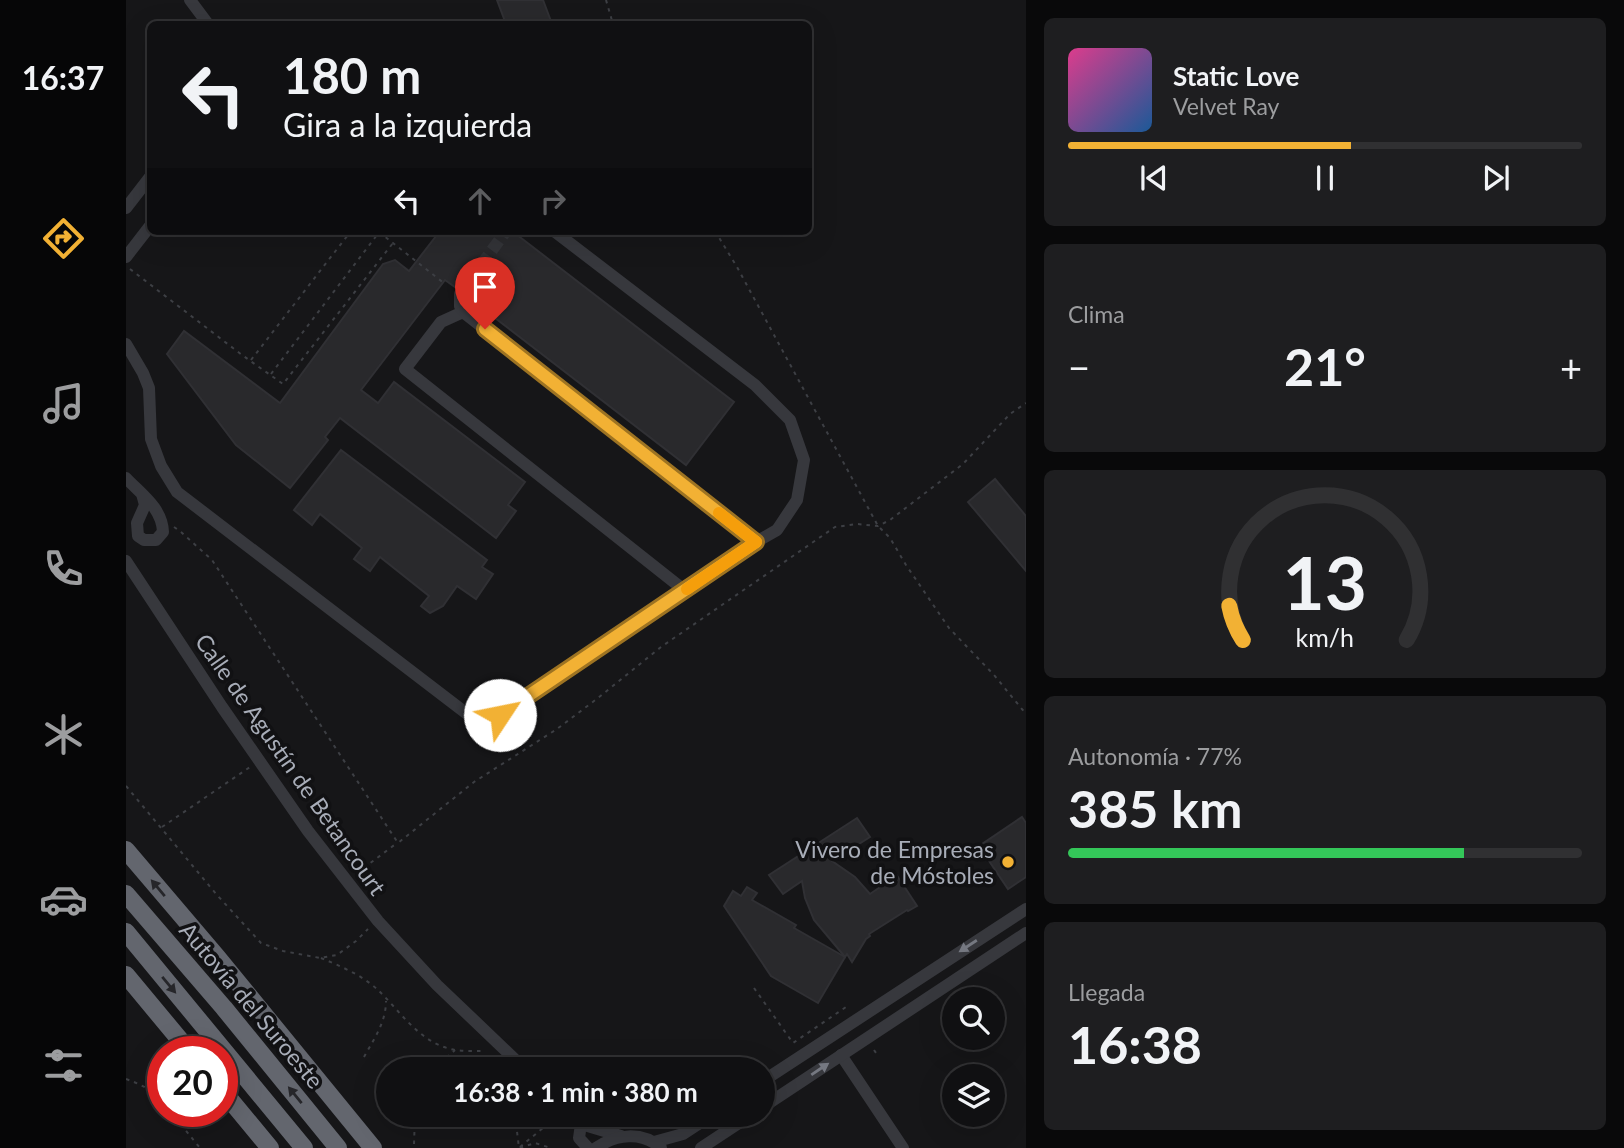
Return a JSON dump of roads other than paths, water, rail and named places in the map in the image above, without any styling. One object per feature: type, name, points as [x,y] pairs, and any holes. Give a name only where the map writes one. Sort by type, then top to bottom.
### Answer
[{"type":"highway","points":[[126,850],[373,1148]]},
{"type":"highway","name":"Autovía del Suroeste","points":[[126,894],[225,1008],[338,1148]]},
{"type":"highway","points":[[126,932],[304,1148]]},
{"type":"highway","points":[[126,975],[177,1036]]},
{"type":"highway","points":[[238,1109],[270,1148]]},
{"type":"street","points":[[190,0],[206,21]]},
{"type":"street","points":[[126,208],[147,181]]},
{"type":"street","points":[[126,257],[132,240],[147,228]]},
{"type":"street","points":[[126,344],[149,388],[151,439],[161,466],[177,492],[475,720],[485,720],[500,715],[777,530],[797,500],[804,460],[790,420],[755,385],[559,235]]},
{"type":"street","points":[[460,294],[463,312],[756,542]]},
{"type":"street","points":[[463,312],[441,322],[405,369],[684,590]]},
{"type":"street","points":[[131,483],[162,519],[163,532],[156,540],[144,540],[138,536],[137,523],[145,505],[131,483]]},
{"type":"street","name":"Calle de Agustín de Betancourt","points":[[126,561],[259,761],[308,831],[378,921],[437,985],[512,1057]]},
{"type":"street","points":[[775,1073],[1026,909]]},
{"type":"street","points":[[775,1099],[1026,933]]},
{"type":"street","points":[[841,1055],[903,1148]]},
{"type":"street","points":[[577,1127],[579,1138],[588,1148]]},
{"type":"street","points":[[596,1127],[621,1136],[638,1137],[658,1145],[694,1127]]},
{"type":"street","points":[[701,1148],[733,1127]]},
{"type":"street","points":[[596,1148],[621,1136]]},
{"type":"tunnel","points":[[460,294],[503,235]]},
{"type":"place","name":"Vivero de Empresas de Móstoles","points":[[1008,862]]}]
